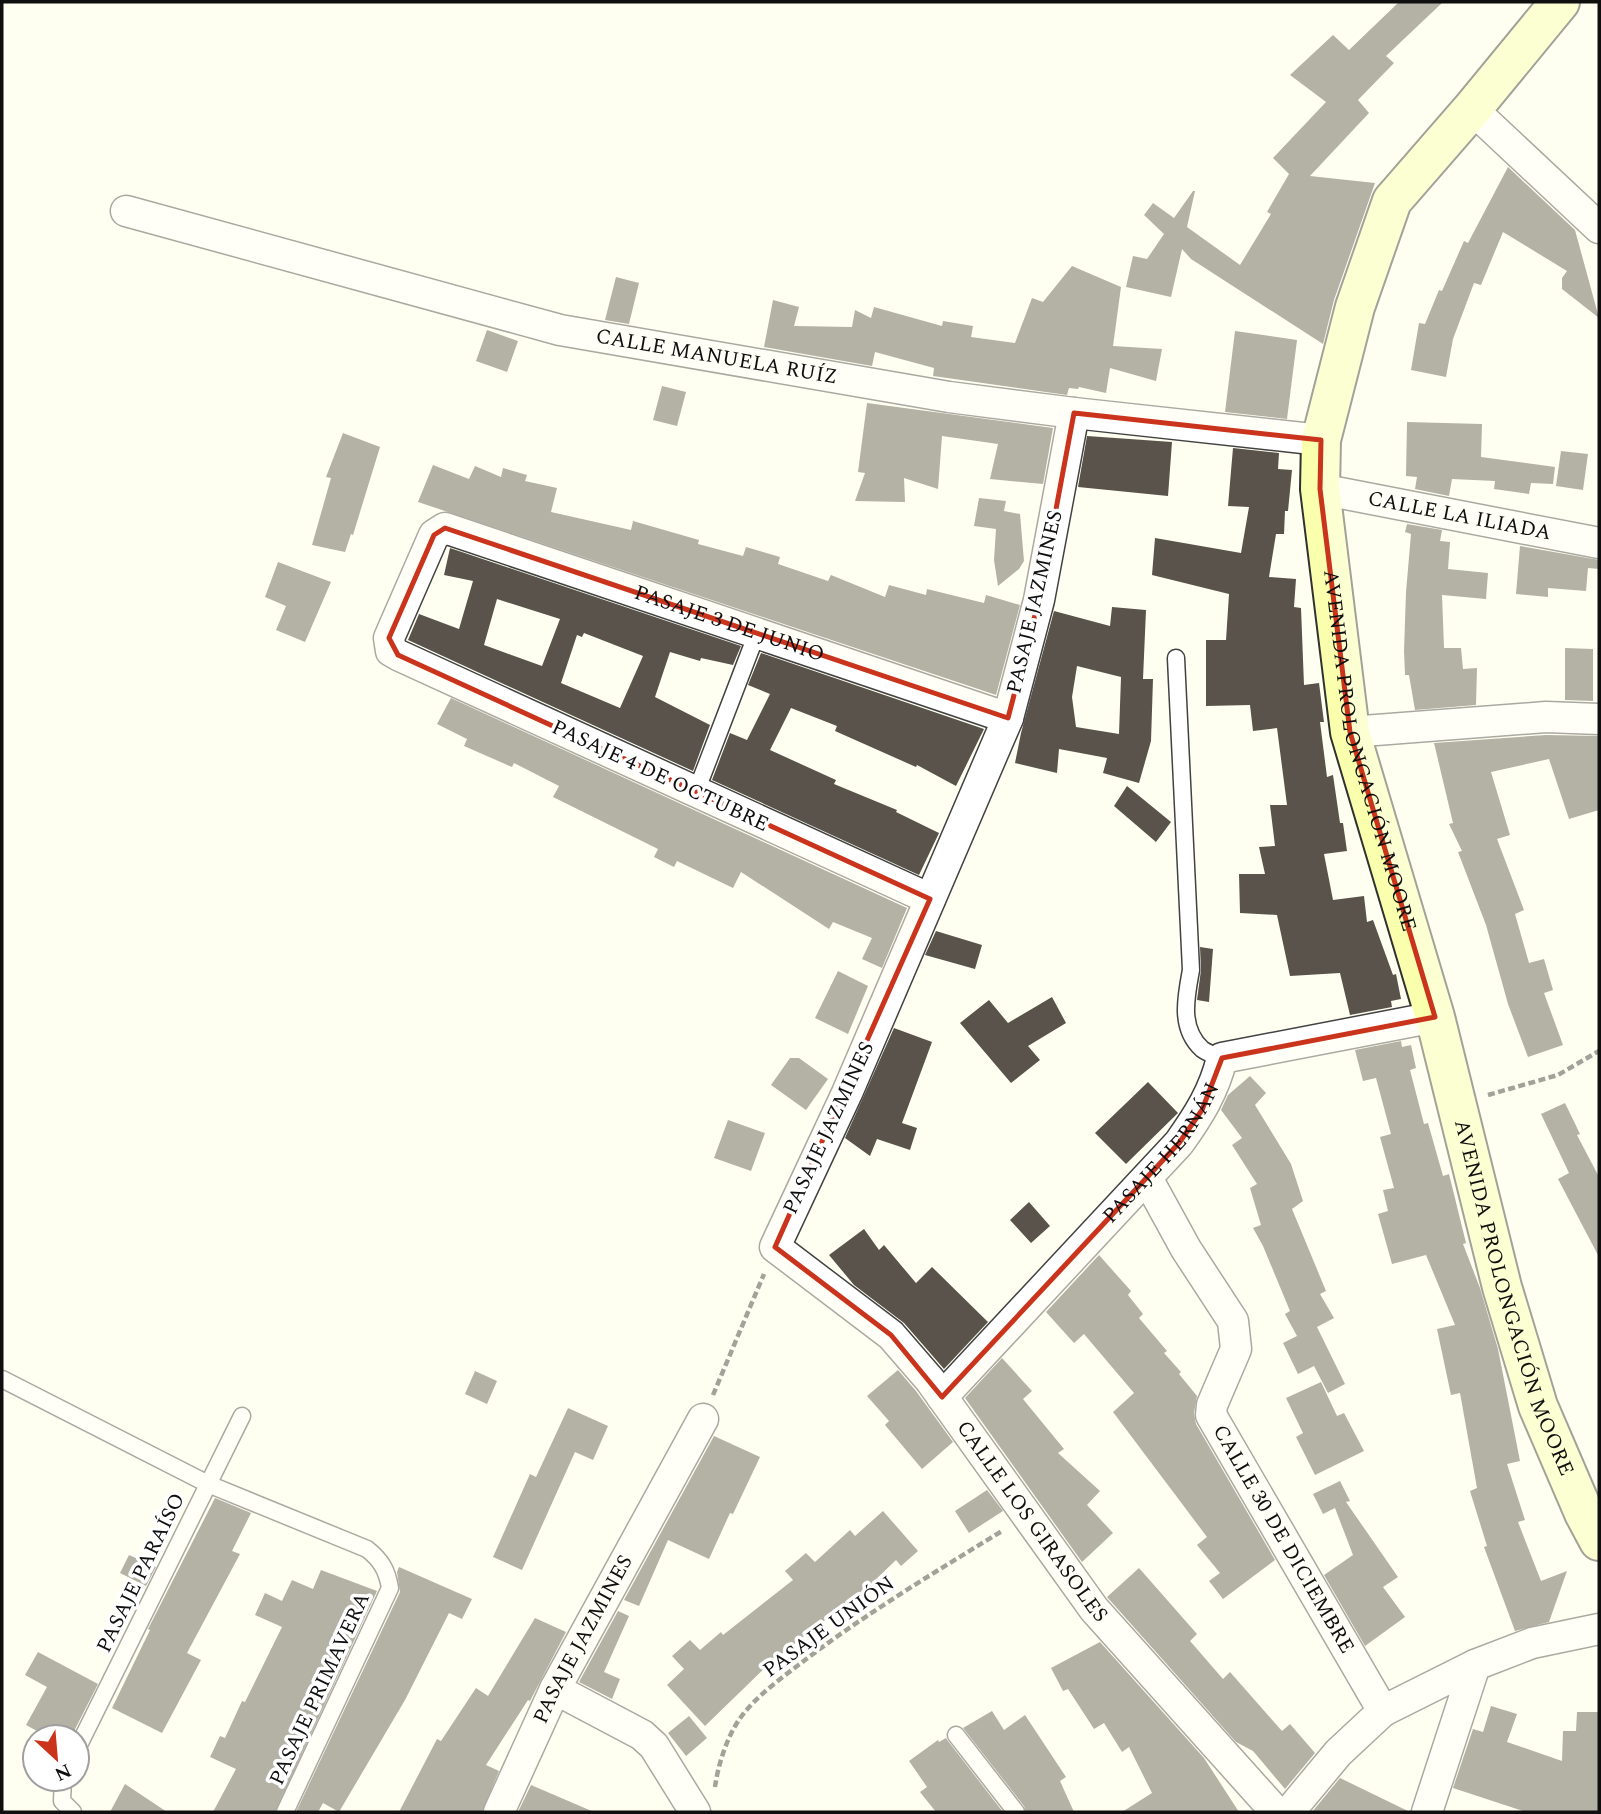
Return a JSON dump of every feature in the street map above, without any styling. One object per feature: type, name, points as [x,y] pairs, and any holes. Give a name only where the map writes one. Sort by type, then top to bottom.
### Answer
[{"type":"street","name":"AVENIDA PROLONGACIÓN MOORE","points":[[1560,2],[1392,201],[1355,307],[1321,440],[1320,489],[1350,732],[1435,1017],[1502,1287],[1538,1406],[1584,1513],[1599,1541]]},
{"type":"street","points":[[1472,109],[1599,228]]},
{"type":"street","name":"CALLE MANUELA RUÍZ","points":[[126,211],[560,330],[948,397],[1321,440]]},
{"type":"street","name":"PASAJE JAZMINES","points":[[775,1247],[847,1093],[1008,718],[1039,600],[1074,413]]},
{"type":"street","name":"CALLE LA ILIADA","points":[[1320,489],[1599,543]]},
{"type":"street","name":"PASAJE 3 DE JUNIO","points":[[391,651],[389,638],[434,535],[445,528],[1008,718]]},
{"type":"street","name":"PASAJE 4 DE OCTUBRE","points":[[391,651],[930,899]]},
{"type":"street","points":[[1350,732],[1546,718],[1599,719]]},
{"type":"street","name":"PASAJE HERNÁN","points":[[942,1397],[1179,1143],[1216,1084],[1223,1058],[1435,1017]]},
{"type":"street","name":"CALLE 30 DE DICIEMBRE","points":[[1147,1178],[1186,1249],[1233,1321],[1236,1349],[1212,1405],[1211,1415],[1383,1711]]},
{"type":"street","name":"CALLE LOS GIRASOLES","points":[[775,1247],[891,1335],[942,1397],[1094,1609],[1276,1812]]},
{"type":"street","name":"PASAJE JAZMINES","points":[[499,1812],[555,1689],[703,1419]]},
{"type":"street","points":[[1289,1812],[1338,1753],[1383,1711],[1475,1665],[1532,1643],[1599,1629]]},
{"type":"street","points":[[1427,1812],[1475,1665]]},
{"type":"street","points":[[555,1689],[642,1735],[654,1746],[695,1812]]},
{"type":"lane","points":[[696,792],[757,633]]},
{"type":"lane","points":[[1176,658],[1191,970],[1184,1010],[1191,1032],[1203,1050],[1223,1058]]},
{"type":"lane","points":[[2,1378],[208,1484]]},
{"type":"lane","name":"PASAJE PARAÍSO","points":[[90,1723],[242,1416]]},
{"type":"lane","name":"PASAJE PRIMAVERA","points":[[208,1484],[366,1549],[378,1558],[387,1572],[390,1588],[285,1812]]},
{"type":"lane","points":[[956,1735],[1016,1812]]},
{"type":"lane","points":[[62,1793],[62,1801],[74,1812]]},
{"type":"path","points":[[1457,1104],[1558,1074],[1599,1051]]},
{"type":"path","points":[[703,1419],[775,1247]]},
{"type":"path","name":"PASAJE UNIÓN","points":[[715,1788],[719,1765],[740,1718],[775,1683],[860,1621],[1027,1516]]},
{"type":"highlighted area","points":[[1074,413],[1321,440],[1320,489],[1350,732],[1435,1017],[1222,1058],[1202,1110],[1179,1143],[942,1397],[891,1335],[775,1247],[930,899],[398,655],[389,638],[434,535],[445,528],[1008,718],[1039,600]]},
{"type":"building","points":[[1399,2],[1443,2],[1386,56],[1394,63],[1358,100],[1369,113],[1310,176],[1375,183],[1334,300],[1323,344],[1191,259],[1182,249],[1171,297],[1126,287],[1133,256],[1147,259],[1164,234],[1144,215],[1153,203],[1174,218],[1193,191],[1187,227],[1240,265],[1271,214],[1267,212],[1289,174],[1273,158],[1326,102],[1290,75],[1333,35],[1349,50]]},
{"type":"building","points":[[1508,167],[1575,230],[1599,318],[1562,289],[1562,278],[1567,271],[1503,232],[1481,285],[1474,283],[1453,339],[1446,377],[1411,370],[1419,323],[1425,324],[1464,241],[1468,243]]},
{"type":"building","points":[[1072,266],[1121,287],[1113,346],[1162,349],[1156,381],[1110,368],[1106,393],[1079,387],[1069,388],[1067,395],[933,376],[934,368],[875,352],[872,366],[764,347],[773,300],[799,307],[794,326],[852,327],[855,310],[871,318],[874,307],[942,326],[943,321],[973,326],[971,337],[1015,343],[1032,298],[1043,302]]},
{"type":"building","points":[[616,277],[639,283],[629,324],[605,320]]},
{"type":"building","points":[[487,330],[518,341],[507,372],[476,361]]},
{"type":"building","points":[[1235,331],[1297,340],[1287,419],[1225,412]]},
{"type":"building","points":[[662,386],[686,392],[677,426],[653,420]]},
{"type":"building","points":[[867,403],[1053,428],[1043,484],[990,479],[998,444],[942,436],[938,489],[904,478],[905,502],[855,501],[865,473],[858,472]]},
{"type":"building","points":[[1407,422],[1482,424],[1481,457],[1555,467],[1553,484],[1531,483],[1529,494],[1494,489],[1495,481],[1452,479],[1449,496],[1415,489],[1417,477],[1406,476]]},
{"type":"building","points":[[343,433],[380,447],[353,535],[351,534],[345,552],[312,545],[331,478],[326,477]]},
{"type":"building","points":[[1087,436],[1172,442],[1168,496],[1078,487]]},
{"type":"building","points":[[1233,448],[1279,453],[1278,469],[1292,470],[1284,534],[1276,534],[1269,577],[1296,579],[1294,607],[1301,608],[1304,685],[1319,683],[1324,722],[1320,722],[1327,777],[1333,775],[1347,851],[1324,854],[1333,900],[1364,896],[1367,922],[1373,920],[1393,975],[1396,974],[1401,999],[1391,1001],[1392,1007],[1350,1015],[1340,973],[1290,976],[1277,915],[1240,913],[1239,874],[1265,874],[1259,847],[1275,846],[1270,805],[1287,805],[1277,728],[1253,731],[1250,705],[1206,706],[1206,640],[1226,640],[1229,594],[1152,575],[1155,538],[1241,553],[1249,507],[1228,506]]},
{"type":"building","points":[[1561,451],[1588,454],[1583,490],[1556,486]]},
{"type":"building","points":[[433,465],[469,479],[475,466],[501,477],[503,468],[527,475],[525,481],[557,488],[551,512],[631,530],[633,521],[699,540],[698,544],[743,556],[746,547],[780,557],[778,564],[828,581],[831,575],[885,597],[889,585],[926,595],[927,589],[984,603],[986,595],[1020,605],[996,695],[418,502]]},
{"type":"building","points":[[979,498],[1006,501],[1004,511],[1020,514],[1024,561],[1019,569],[998,586],[994,560],[996,529],[974,526]]},
{"type":"building","points":[[1407,524],[1442,530],[1440,541],[1450,542],[1448,569],[1488,573],[1486,599],[1442,595],[1444,648],[1461,648],[1463,669],[1477,668],[1476,705],[1415,710],[1409,675],[1405,675],[1406,592],[1411,534],[1405,532]]},
{"type":"building","points":[[1520,546],[1599,560],[1599,569],[1588,568],[1586,591],[1548,588],[1548,597],[1516,594]]},
{"type":"building","points":[[450,548],[741,646],[733,665],[701,658],[700,661],[670,652],[655,697],[710,725],[693,771],[408,640],[419,614],[459,629],[473,581],[444,575]],"holes":[[[497,599],[560,619],[542,666],[484,645]],[[584,633],[643,656],[620,708],[561,683],[577,635],[582,637]]]},
{"type":"building","points":[[278,562],[331,582],[305,642],[276,630],[286,606],[265,597]]},
{"type":"building","points":[[1112,607],[1146,610],[1143,679],[1153,679],[1151,741],[1139,783],[1103,773],[1107,758],[1059,749],[1057,773],[1015,763],[1054,611],[1110,626]],"holes":[[[1077,666],[1121,677],[1119,734],[1076,727],[1072,697]]]},
{"type":"building","points":[[1565,648],[1593,649],[1593,701],[1565,700]]},
{"type":"building","points":[[761,653],[984,729],[956,786],[917,765],[916,767],[835,731],[837,726],[791,708],[770,750],[836,780],[834,784],[897,810],[896,812],[939,833],[919,875],[712,780],[730,733],[747,740],[770,694],[748,685]]},
{"type":"building","points":[[451,698],[907,908],[882,968],[862,959],[872,938],[833,922],[829,929],[741,872],[733,888],[677,861],[674,867],[654,857],[658,849],[553,797],[559,786],[514,763],[512,767],[464,746],[467,739],[437,724]]},
{"type":"building","points":[[1546,735],[1599,736],[1599,810],[1569,819],[1549,759],[1491,772],[1510,835],[1497,839],[1524,910],[1515,914],[1529,963],[1544,959],[1553,990],[1544,993],[1563,1045],[1528,1057],[1508,1004],[1486,925],[1458,852],[1462,851],[1449,824],[1453,823],[1434,743]]},
{"type":"building","points":[[1127,786],[1171,822],[1156,842],[1114,806]]},
{"type":"building","points":[[936,931],[982,945],[975,969],[925,955]]},
{"type":"building","points":[[1200,947],[1213,949],[1209,1002],[1197,1000],[1201,970]]},
{"type":"building","points":[[838,971],[868,986],[848,1034],[815,1018]]},
{"type":"building","points":[[1052,997],[1066,1023],[1028,1046],[1040,1060],[1011,1083],[960,1023],[989,1000],[1008,1023]]},
{"type":"building","points":[[894,1028],[932,1042],[902,1123],[917,1128],[910,1150],[877,1139],[870,1156],[845,1138]]},
{"type":"building","points":[[1401,1041],[1402,1047],[1411,1045],[1416,1068],[1410,1070],[1424,1124],[1428,1123],[1443,1176],[1449,1174],[1466,1243],[1463,1244],[1480,1288],[1498,1349],[1520,1461],[1507,1464],[1525,1520],[1518,1522],[1541,1581],[1567,1571],[1549,1622],[1515,1631],[1484,1547],[1487,1546],[1470,1491],[1477,1488],[1460,1393],[1451,1395],[1437,1329],[1455,1325],[1426,1255],[1392,1264],[1378,1214],[1388,1211],[1383,1190],[1394,1188],[1380,1137],[1391,1134],[1376,1078],[1363,1081],[1355,1050]]},
{"type":"building","points":[[790,1058],[799,1058],[828,1079],[806,1110],[771,1085]]},
{"type":"building","points":[[1250,1076],[1266,1093],[1255,1105],[1291,1164],[1303,1201],[1292,1209],[1326,1291],[1320,1294],[1334,1318],[1317,1327],[1345,1384],[1328,1393],[1314,1366],[1298,1374],[1283,1343],[1297,1336],[1285,1314],[1290,1311],[1253,1228],[1261,1225],[1250,1188],[1257,1184],[1232,1145],[1242,1138],[1221,1110],[1228,1095]]},
{"type":"building","points":[[1148,1082],[1178,1113],[1126,1164],[1095,1133]]},
{"type":"building","points":[[1565,1103],[1580,1134],[1577,1135],[1599,1177],[1599,1257],[1558,1179],[1569,1173],[1541,1114]]},
{"type":"building","points":[[728,1120],[765,1133],[751,1171],[714,1158]]},
{"type":"building","points":[[1029,1202],[1050,1226],[1031,1243],[1010,1220]]},
{"type":"building","points":[[864,1229],[879,1250],[884,1245],[916,1283],[932,1267],[988,1322],[944,1369],[904,1323],[854,1285],[829,1255]]},
{"type":"building","points":[[1099,1255],[1131,1291],[1128,1295],[1143,1314],[1139,1318],[1167,1351],[1164,1353],[1197,1396],[1194,1413],[1196,1424],[1275,1560],[1223,1599],[1209,1581],[1220,1573],[1197,1545],[1207,1537],[1113,1412],[1134,1393],[1084,1334],[1074,1343],[1046,1312]]},
{"type":"building","points":[[1002,1358],[1032,1391],[1023,1399],[1064,1449],[1058,1453],[1100,1491],[1087,1505],[1113,1533],[1082,1562],[965,1398]]},
{"type":"building","points":[[898,1370],[953,1442],[922,1469],[885,1425],[889,1421],[867,1396]]},
{"type":"building","points":[[475,1371],[497,1381],[487,1404],[465,1394]]},
{"type":"building","points":[[1321,1382],[1337,1416],[1344,1413],[1364,1451],[1315,1475],[1296,1437],[1303,1433],[1286,1398]]},
{"type":"building","points":[[568,1408],[608,1426],[593,1460],[575,1452],[522,1570],[493,1557],[530,1474],[536,1477]]},
{"type":"building","points":[[714,1436],[760,1457],[709,1559],[668,1540],[639,1606],[624,1600]]},
{"type":"building","points":[[1340,1481],[1350,1501],[1346,1502],[1398,1577],[1383,1587],[1405,1617],[1365,1646],[1324,1575],[1353,1555],[1335,1508],[1323,1514],[1313,1494]]},
{"type":"building","points":[[987,1490],[1003,1511],[969,1533],[955,1511]]},
{"type":"building","points":[[215,1498],[251,1513],[232,1551],[240,1554],[187,1653],[201,1660],[162,1733],[112,1708],[150,1630],[148,1629]]},
{"type":"building","points":[[883,1511],[918,1551],[901,1566],[896,1560],[871,1584],[769,1664],[705,1726],[667,1685],[684,1669],[672,1656],[690,1640],[700,1650],[721,1632],[723,1635],[793,1580],[785,1571],[806,1553],[815,1562],[850,1530],[855,1536]]},
{"type":"building","points":[[129,1555],[156,1567],[146,1586],[120,1573]]},
{"type":"building","points":[[399,1567],[472,1599],[462,1619],[449,1613],[405,1700],[339,1812],[323,1803],[318,1812],[296,1812],[400,1592],[397,1572]]},
{"type":"building","points":[[1139,1568],[1197,1634],[1190,1641],[1223,1679],[1230,1672],[1282,1731],[1290,1724],[1315,1753],[1285,1789],[1253,1751],[1236,1742],[1107,1597]]},
{"type":"building","points":[[321,1570],[377,1591],[275,1812],[213,1812],[236,1769],[210,1757],[220,1736],[225,1738],[242,1701],[245,1702],[282,1627],[255,1615],[265,1593],[282,1601],[292,1580],[313,1589]]},
{"type":"building","points":[[618,1611],[629,1616],[604,1672],[620,1679],[612,1699],[579,1682]]},
{"type":"building","points":[[535,1618],[566,1632],[530,1701],[528,1700],[486,1765],[499,1771],[482,1812],[399,1812],[437,1739],[441,1741],[476,1688],[488,1696]]},
{"type":"building","points":[[1100,1642],[1204,1758],[1239,1812],[1122,1812],[1152,1793],[1129,1747],[1122,1752],[1104,1723],[1094,1729],[1068,1689],[1063,1691],[1051,1668]]},
{"type":"building","points":[[38,1652],[98,1684],[78,1723],[27,1723],[47,1687],[25,1675]]},
{"type":"building","points":[[1491,1706],[1517,1714],[1507,1742],[1562,1761],[1563,1731],[1576,1731],[1577,1712],[1599,1712],[1599,1812],[1526,1812],[1453,1788],[1473,1729],[1483,1732]]},
{"type":"building","points":[[992,1711],[1004,1730],[1025,1715],[1066,1777],[1060,1781],[1074,1812],[1026,1812],[963,1728]]},
{"type":"building","points":[[689,1716],[707,1738],[686,1756],[668,1733]]},
{"type":"building","points":[[946,1738],[1003,1812],[936,1812],[920,1792],[927,1787],[909,1761],[938,1740],[939,1742]]},
{"type":"building","points":[[1340,1778],[1410,1812],[1312,1812]]},
{"type":"building","points":[[125,1784],[167,1812],[110,1812]]},
{"type":"building","points":[[531,1785],[594,1812],[518,1812]]}]
